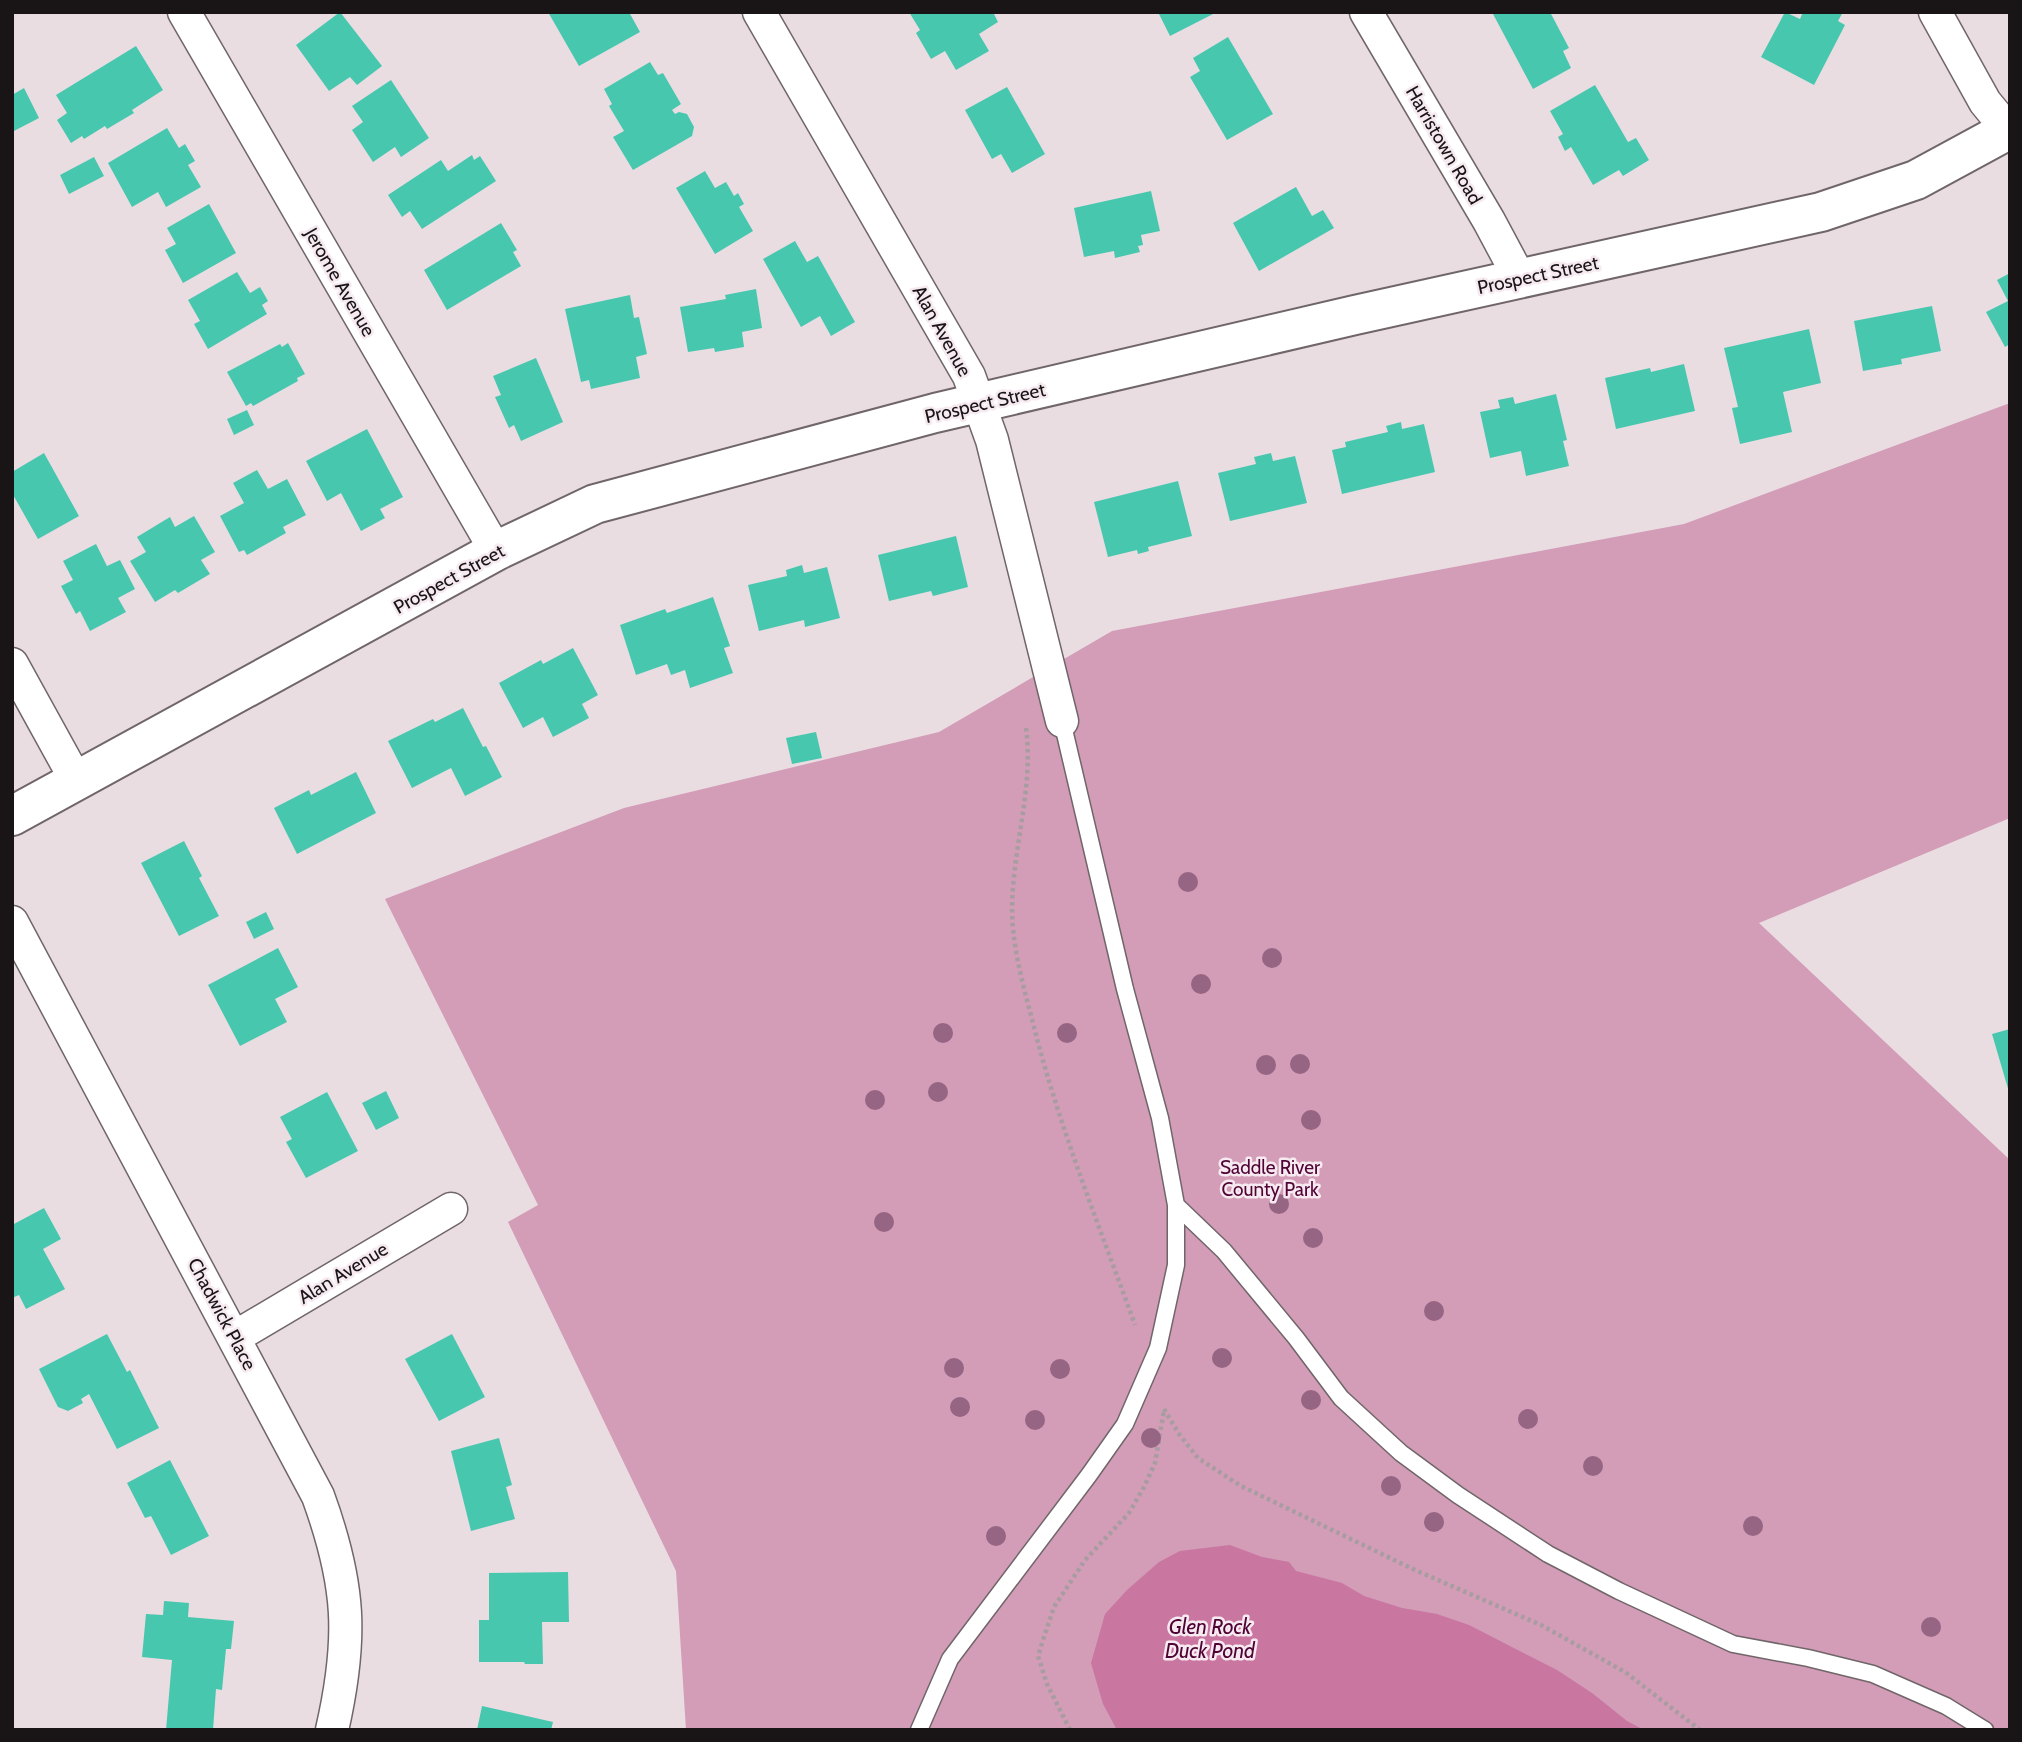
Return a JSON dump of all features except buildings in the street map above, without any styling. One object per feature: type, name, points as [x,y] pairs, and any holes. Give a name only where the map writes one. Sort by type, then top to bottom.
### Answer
[{"type":"main road","name":"Prospect Street","points":[[12,816],[384,615],[496,551],[595,504],[935,414],[1355,315],[1821,212],[1916,180],[2009,130]]},
{"type":"street","name":"Jerome Avenue","points":[[184,12],[496,551]]},
{"type":"street","name":"Alan Avenue","points":[[759,12],[969,376],[992,440],[1062,721]]},
{"type":"street","name":"Harristown Road","points":[[1366,12],[1489,221],[1520,279]]},
{"type":"street","points":[[1935,12],[1985,102],[2009,130]]},
{"type":"street","points":[[12,664],[76,780]]},
{"type":"street","name":"Chadwick Place","points":[[12,922],[318,1496],[334,1540],[345,1591],[346,1643],[341,1688],[332,1730]]},
{"type":"street","name":"Alan Avenue","points":[[235,1337],[451,1209]]},
{"type":"lane","points":[[919,1730],[950,1659],[1125,1424],[1158,1348],[1176,1265],[1176,1205],[1160,1118],[1125,989],[1062,721]]},
{"type":"lane","points":[[1176,1205],[1224,1251],[1296,1338],[1341,1398],[1401,1452],[1458,1495],[1548,1554],[1619,1591],[1733,1644],[1808,1658],[1872,1674],[1946,1706],[1985,1730]]},
{"type":"path","points":[[1025,721],[1030,753],[1014,862],[1013,929],[1046,1077],[1078,1175],[1126,1301]]},
{"type":"path","points":[[1070,1730],[1047,1684],[1038,1656],[1054,1607],[1085,1560],[1129,1513],[1144,1487],[1155,1463],[1164,1409],[1198,1458],[1241,1486],[1415,1570],[1541,1625],[1625,1672],[1700,1730]]},
{"type":"green space","name":"Saddle River County Park","points":[[2010,403],[2010,818],[1759,923],[2010,1160],[2010,1730],[686,1730],[676,1571],[508,1222],[538,1205],[385,899],[624,808],[939,732],[1112,631],[1684,524]]},
{"type":"water","name":"Glen Rock Duck Pond","points":[[1230,1545],[1262,1557],[1289,1562],[1296,1571],[1342,1583],[1364,1596],[1469,1625],[1557,1670],[1627,1721],[1644,1730],[1117,1730],[1103,1704],[1091,1663],[1105,1614],[1159,1562],[1180,1551]]}]
